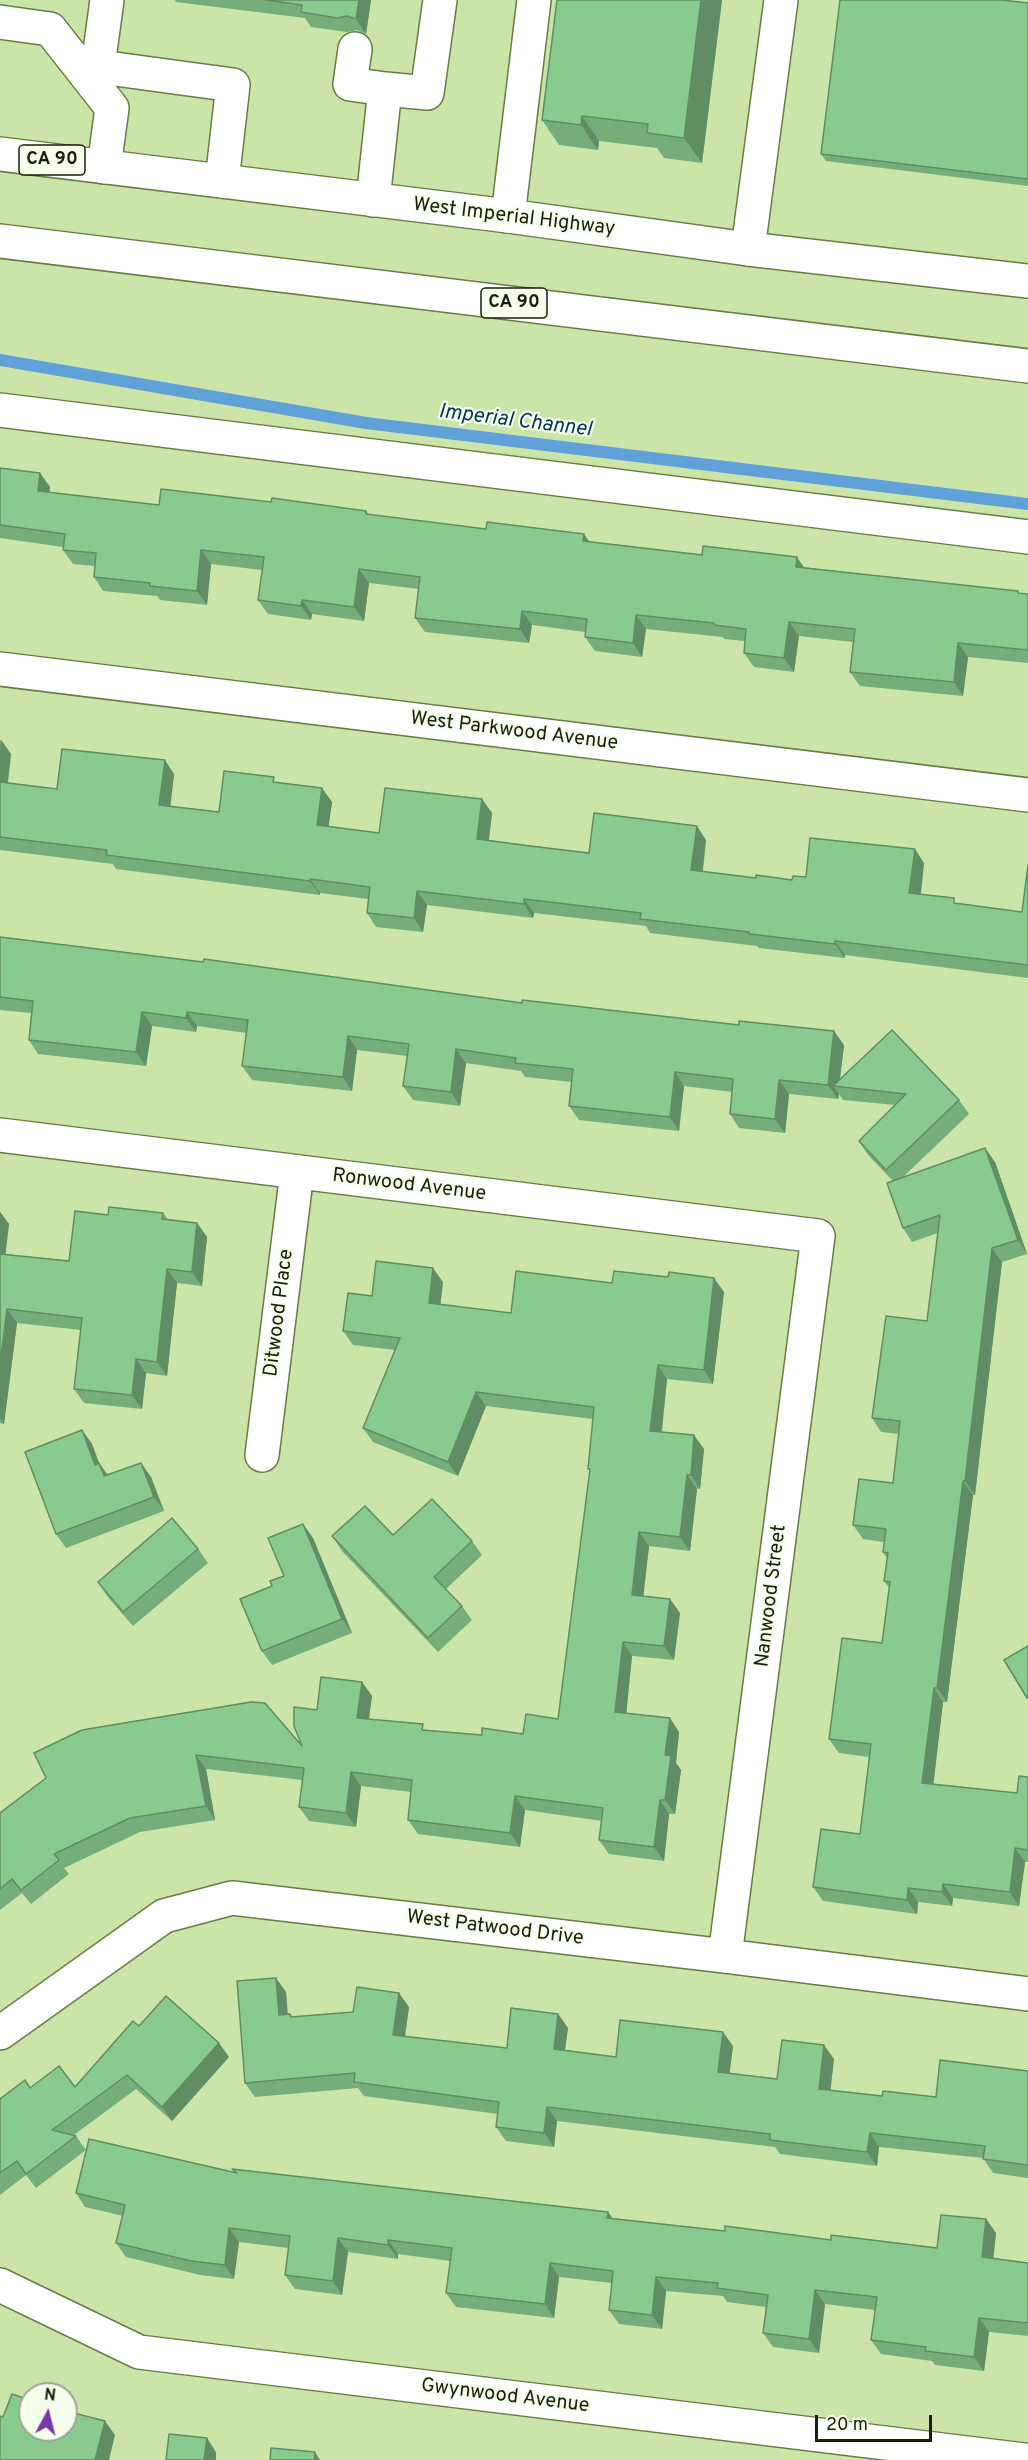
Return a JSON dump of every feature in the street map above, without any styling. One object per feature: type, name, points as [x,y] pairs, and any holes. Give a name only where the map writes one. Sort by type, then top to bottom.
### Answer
[{"type":"street","points":[[88,65],[107,0]]},
{"type":"street","points":[[355,49],[350,84],[427,93],[440,0]]},
{"type":"street","points":[[508,216],[534,0]]},
{"type":"street","points":[[748,249],[780,0]]},
{"type":"street","points":[[0,22],[50,29],[88,65],[112,108],[104,166]]},
{"type":"street","points":[[88,65],[233,85],[222,181]]},
{"type":"street","points":[[373,200],[385,89]]},
{"type":"street","name":"West Imperial Highway","points":[[0,154],[508,216],[748,249],[1028,281]]},
{"type":"street","name":"CA 90","points":[[0,241],[1028,366]]},
{"type":"street","points":[[0,410],[1028,537]]},
{"type":"street","name":"West Parkwood Avenue","points":[[0,669],[1028,795]]},
{"type":"street","name":"Ronwood Avenue","points":[[0,1135],[819,1236]]},
{"type":"street","name":"Ditwood Place","points":[[262,1455],[297,1172]]},
{"type":"street","name":"Nanwood Street","points":[[725,1956],[819,1236]]},
{"type":"street","name":"West Patwood Drive","points":[[0,2033],[164,1916],[232,1898],[1028,1994]]},
{"type":"street","name":"Gwynwood Avenue","points":[[0,2285],[139,2352],[1024,2460]]},
{"type":"building","points":[[266,0],[359,0],[356,19],[347,16],[337,18],[301,12],[302,5]]},
{"type":"building","points":[[557,0],[701,0],[684,138],[647,133],[648,124],[582,116],[581,125],[542,120]]},
{"type":"building","points":[[840,0],[1002,0],[1028,3],[1028,179],[821,154]]},
{"type":"building","points":[[0,468],[40,473],[38,491],[159,505],[161,489],[271,502],[272,498],[366,511],[366,514],[486,529],[487,522],[584,534],[583,541],[702,555],[703,546],[797,557],[796,567],[1018,591],[1018,593],[1028,594],[1028,650],[958,643],[954,682],[850,672],[855,629],[789,622],[784,658],[744,653],[746,629],[714,625],[714,623],[636,615],[633,643],[585,637],[587,619],[522,611],[520,629],[415,618],[420,577],[359,569],[354,607],[302,600],[301,606],[258,600],[264,557],[201,550],[197,591],[94,577],[96,553],[63,550],[65,534],[0,525]]},
{"type":"building","points":[[62,749],[165,760],[159,805],[219,812],[224,771],[274,777],[273,782],[322,788],[317,825],[379,833],[385,788],[482,799],[477,839],[530,846],[589,853],[594,813],[697,826],[691,870],[756,878],[756,875],[792,880],[793,876],[806,877],[810,838],[915,849],[909,893],[954,898],[954,903],[1022,912],[1028,865],[1028,965],[835,941],[835,944],[749,934],[749,932],[640,919],[641,913],[524,899],[524,904],[417,891],[414,918],[367,913],[370,887],[106,855],[107,850],[0,837],[0,782],[57,789]]},
{"type":"building","points":[[0,937],[203,962],[204,959],[522,1003],[522,1000],[739,1025],[739,1021],[834,1031],[828,1085],[779,1080],[775,1119],[730,1114],[733,1079],[675,1072],[670,1117],[569,1106],[573,1069],[515,1063],[516,1058],[456,1049],[451,1092],[403,1086],[409,1044],[348,1036],[343,1077],[242,1066],[248,1020],[187,1012],[186,1018],[142,1012],[136,1052],[29,1040],[33,1001],[0,997]]},
{"type":"building","points":[[892,1030],[959,1100],[886,1170],[859,1141],[906,1094],[833,1086]]},
{"type":"building","points":[[985,1148],[1018,1240],[992,1248],[965,1481],[963,1481],[937,1688],[934,1688],[922,1783],[1017,1793],[1019,1776],[1028,1777],[1028,1850],[1015,1848],[1010,1892],[943,1884],[942,1892],[908,1888],[907,1900],[813,1887],[821,1829],[860,1834],[871,1744],[829,1739],[842,1638],[882,1643],[890,1582],[884,1581],[888,1553],[883,1552],[886,1529],[853,1525],[859,1479],[893,1483],[900,1421],[872,1418],[886,1316],[927,1321],[940,1215],[903,1228],[887,1183]]},
{"type":"building","points":[[109,1207],[163,1213],[162,1219],[197,1223],[192,1272],[167,1269],[157,1362],[136,1359],[132,1395],[74,1389],[82,1318],[7,1309],[0,1365],[0,1254],[69,1261],[75,1211],[108,1215]]},
{"type":"building","points":[[376,1261],[433,1268],[429,1303],[511,1313],[516,1271],[612,1283],[614,1271],[668,1277],[669,1272],[714,1278],[704,1370],[658,1365],[650,1431],[694,1435],[691,1475],[687,1475],[680,1537],[639,1532],[632,1595],[670,1599],[664,1646],[623,1642],[615,1712],[670,1718],[665,1755],[671,1756],[665,1800],[660,1800],[654,1847],[599,1840],[603,1808],[515,1796],[510,1833],[408,1820],[412,1780],[351,1772],[346,1813],[299,1807],[304,1768],[196,1755],[206,1806],[130,1818],[54,1854],[59,1860],[21,1890],[12,1879],[0,1889],[0,1813],[46,1778],[34,1753],[82,1730],[251,1702],[265,1703],[302,1746],[294,1726],[294,1707],[317,1710],[321,1677],[362,1682],[357,1718],[423,1724],[422,1730],[482,1735],[482,1728],[523,1734],[526,1714],[558,1719],[590,1469],[588,1469],[594,1407],[476,1392],[448,1462],[363,1428],[400,1338],[343,1331],[348,1293],[372,1296]]},
{"type":"building","points":[[82,1430],[95,1465],[99,1463],[104,1476],[141,1463],[154,1497],[56,1534],[25,1452]]},
{"type":"building","points":[[432,1499],[472,1541],[434,1577],[462,1606],[428,1638],[332,1536],[365,1506],[393,1535]]},
{"type":"building","points":[[172,1518],[198,1549],[123,1612],[98,1582]]},
{"type":"building","points":[[303,1524],[342,1619],[262,1651],[240,1599],[272,1586],[270,1581],[284,1576],[268,1538]]},
{"type":"building","points":[[1028,1646],[1028,1698],[1027,1698],[1004,1660]]},
{"type":"building","points":[[276,1978],[279,2015],[290,2014],[291,2017],[353,2012],[357,1987],[399,1993],[393,2035],[507,2048],[511,2008],[558,2014],[554,2049],[616,2057],[620,2020],[723,2032],[718,2072],[777,2079],[782,2040],[824,2045],[819,2089],[882,2096],[883,2091],[936,2097],[940,2060],[1028,2071],[1028,2165],[983,2159],[985,2146],[870,2133],[867,2152],[770,2140],[770,2134],[547,2107],[544,2133],[496,2127],[499,2102],[354,2082],[355,2073],[245,2083],[237,1981]]},
{"type":"building","points":[[166,1996],[219,2043],[162,2107],[127,2075],[52,2130],[76,2136],[26,2174],[17,2161],[0,2173],[0,2099],[25,2080],[30,2088],[59,2066],[75,2087],[133,2021],[139,2026]]},
{"type":"building","points":[[89,2139],[237,2173],[232,2169],[608,2212],[607,2218],[725,2231],[725,2226],[831,2240],[831,2235],[937,2248],[941,2215],[986,2219],[982,2257],[1028,2263],[1028,2323],[979,2318],[974,2357],[925,2351],[926,2347],[871,2340],[877,2297],[815,2290],[809,2339],[763,2333],[768,2295],[717,2288],[718,2283],[656,2277],[652,2315],[609,2310],[613,2271],[550,2263],[545,2304],[446,2293],[452,2248],[388,2240],[388,2245],[338,2238],[333,2281],[285,2275],[290,2236],[229,2228],[225,2265],[191,2261],[116,2243],[125,2205],[76,2193]]},
{"type":"building","points":[[12,2394],[18,2396],[18,2442],[78,2442],[78,2414],[105,2421],[95,2460],[0,2460],[0,2416],[3,2417]]},
{"type":"building","points":[[169,2434],[207,2438],[204,2460],[166,2460]]},
{"type":"building","points":[[271,2448],[315,2452],[314,2460],[270,2460]]},
{"type":"waterway","name":"Imperial Channel","points":[[0,360],[366,423],[1028,504]]}]
